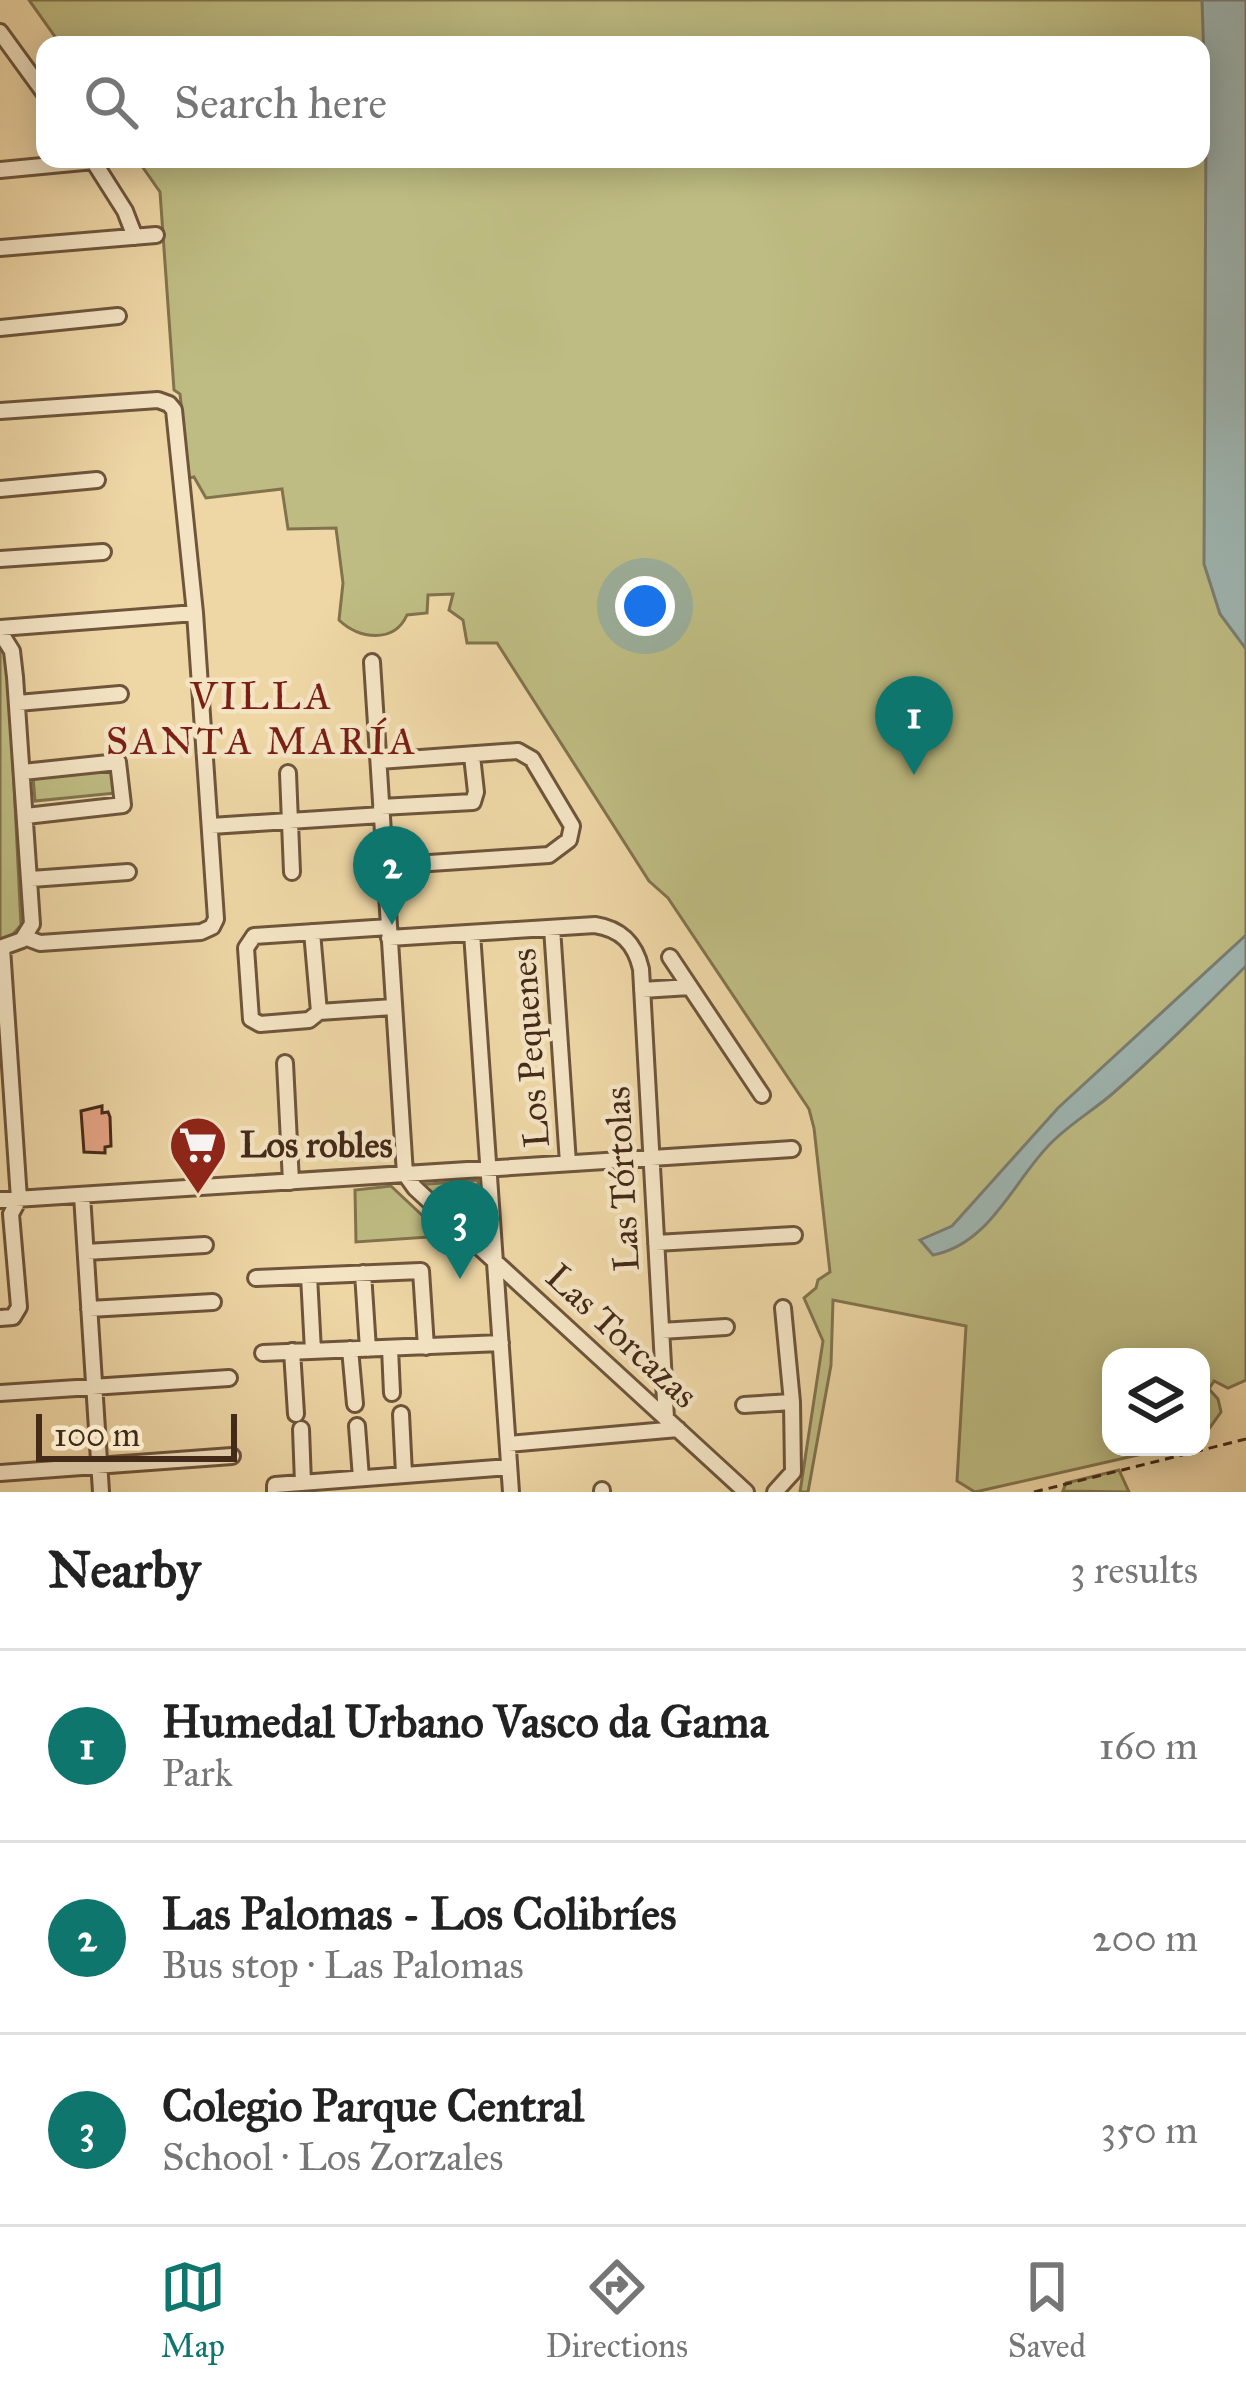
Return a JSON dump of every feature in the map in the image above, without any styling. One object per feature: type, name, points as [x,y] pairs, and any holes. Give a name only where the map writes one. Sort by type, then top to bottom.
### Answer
[{"type":"street","points":[[0,32],[36,82]]},
{"type":"street","points":[[0,170],[36,166]]},
{"type":"street","points":[[98,168],[135,237]]},
{"type":"street","points":[[0,248],[156,236]]},
{"type":"street","points":[[0,328],[118,316]]},
{"type":"street","points":[[0,411],[158,400],[169,404],[175,414],[195,613],[216,919],[205,931],[40,943],[24,937]]},
{"type":"street","points":[[0,489],[98,480]]},
{"type":"street","points":[[0,559],[104,552]]},
{"type":"street","points":[[0,1318],[18,1312],[11,1214],[19,1199],[7,1124],[1,948],[12,947],[32,924],[32,879],[12,651],[0,630],[195,613]]},
{"type":"street","points":[[373,662],[405,1174]]},
{"type":"street","points":[[18,703],[120,694]]},
{"type":"street","points":[[379,761],[518,751],[532,759],[572,826],[569,840],[549,855],[385,866]]},
{"type":"street","points":[[211,826],[473,802],[472,756]]},
{"type":"street","points":[[23,772],[118,762],[123,805],[26,816]]},
{"type":"street","points":[[288,773],[292,872]]},
{"type":"street","points":[[32,879],[128,872]]},
{"type":"street","name":"Las Tórtolas","points":[[552,928],[603,926],[628,940],[639,961],[661,1331],[672,1423]]},
{"type":"street","points":[[393,1006],[319,1012],[309,1020],[260,1024],[251,1018],[246,948],[254,936],[312,932],[472,933],[552,928]]},
{"type":"street","name":"Los Pequenes","points":[[552,928],[568,1163]]},
{"type":"street","points":[[312,932],[319,1012]]},
{"type":"street","points":[[472,933],[511,1492]]},
{"type":"street","points":[[670,957],[762,1095]]},
{"type":"street","points":[[642,990],[690,986]]},
{"type":"street","points":[[285,1063],[291,1182]]},
{"type":"street","points":[[0,1200],[792,1149]]},
{"type":"street","name":"Las Torcazas","points":[[405,1174],[746,1492]]},
{"type":"street","points":[[82,1195],[101,1492]]},
{"type":"street","points":[[656,1243],[794,1235]]},
{"type":"street","points":[[86,1252],[205,1245]]},
{"type":"street","points":[[256,1278],[421,1270],[426,1347]]},
{"type":"street","points":[[363,1273],[368,1348]]},
{"type":"street","points":[[0,1276],[17,1275]]},
{"type":"street","points":[[309,1276],[313,1351]]},
{"type":"street","points":[[89,1309],[213,1302]]},
{"type":"street","points":[[775,1492],[793,1472],[783,1308]]},
{"type":"street","points":[[661,1331],[727,1327]]},
{"type":"street","points":[[263,1353],[501,1343]]},
{"type":"street","points":[[390,1348],[392,1394]]},
{"type":"street","points":[[350,1349],[355,1404]]},
{"type":"street","points":[[292,1352],[303,1483]]},
{"type":"street","points":[[0,1393],[229,1378]]},
{"type":"street","points":[[744,1405],[792,1402]]},
{"type":"street","points":[[401,1414],[404,1474]]},
{"type":"street","points":[[508,1444],[672,1423]]},
{"type":"street","points":[[357,1426],[371,1482]]},
{"type":"street","points":[[0,1473],[232,1456]]},
{"type":"street","points":[[275,1492],[275,1485],[322,1487],[404,1474],[509,1467]]},
{"type":"street","points":[[434,1472],[436,1492]]},
{"type":"path","points":[[1034,1492],[1246,1439]]},
{"type":"shaded area","points":[[29,0],[1246,0],[1246,1380],[1228,1388],[1214,1381],[1210,1387],[1210,1348],[1102,1348],[1102,1456],[1133,1456],[975,1492],[957,1481],[966,1326],[833,1300],[831,1365],[808,1492],[800,1492],[823,1341],[804,1298],[830,1272],[809,1109],[668,898],[649,881],[497,643],[467,643],[463,620],[449,610],[453,594],[428,595],[427,613],[407,615],[394,631],[375,636],[356,631],[339,620],[343,583],[336,528],[288,529],[282,489],[206,498],[194,477],[189,478],[180,394],[174,390],[160,192],[143,168],[1210,168],[1210,36],[55,36]]},
{"type":"shaded area","points":[[0,644],[8,663],[21,925],[0,942]]},
{"type":"shaded area","points":[[114,768],[116,793],[35,801],[33,776]]},
{"type":"shaded area","points":[[478,1180],[482,1245],[417,1185]]},
{"type":"shaded area","points":[[391,1186],[444,1236],[356,1242],[355,1190]]},
{"type":"shaded area","points":[[1210,1390],[1218,1399],[1221,1412],[1210,1427]]},
{"type":"shaded area","points":[[1119,1470],[1129,1492],[1063,1491],[1066,1483]]},
{"type":"water","points":[[1202,0],[1246,0],[1246,649],[1220,614],[1204,564],[1210,36],[1203,36]]},
{"type":"water","points":[[1246,935],[1246,966],[1111,1095],[1052,1142],[971,1238],[933,1255],[920,1240],[952,1226],[1058,1108]]},
{"type":"building","points":[[102,1106],[102,1113],[110,1117],[111,1146],[105,1147],[105,1153],[84,1152],[81,1111]]},
{"type":"place","name":"Humedal Urbano Vasco da Gama","points":[[914,775]]},
{"type":"place","name":"Las Palomas - Los Colibríes","points":[[392,925]]},
{"type":"place","name":"Los robles","points":[[198,1196]]},
{"type":"place","name":"Colegio Parque Central","points":[[460,1279]]},
{"type":"district","name":"VILLA SANTA MARÍA","points":[[262,718]]}]
